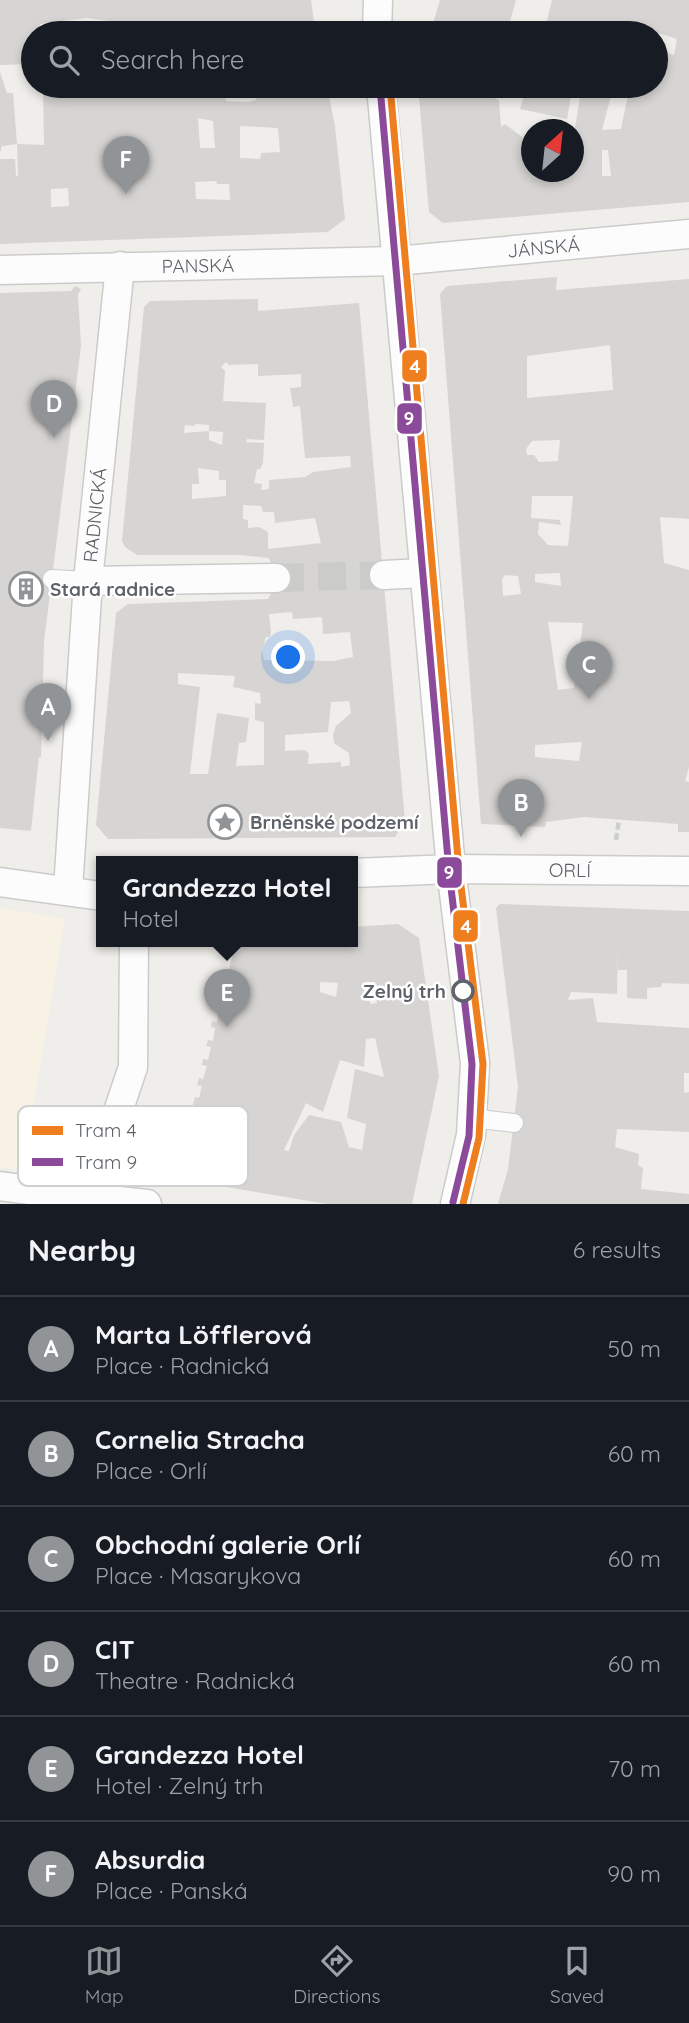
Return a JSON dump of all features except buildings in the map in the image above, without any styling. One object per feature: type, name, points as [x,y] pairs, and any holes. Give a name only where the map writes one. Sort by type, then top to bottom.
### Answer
[{"type":"street","points":[[371,0],[377,20]]},
{"type":"street","points":[[377,20],[388,0]]},
{"type":"street","points":[[382,98],[451,869],[475,1063],[471,1135],[454,1204]]},
{"type":"street","name":"JÁNSKÁ","points":[[396,261],[689,234]]},
{"type":"street","name":"PANSKÁ","points":[[0,270],[396,261]]},
{"type":"street","name":"RADNICKÁ","points":[[68,890],[88,581],[120,266]]},
{"type":"street","points":[[384,575],[424,573]]},
{"type":"street","points":[[88,581],[276,578]]},
{"type":"street","points":[[358,873],[451,869]]},
{"type":"street","name":"ORLÍ","points":[[451,869],[689,871]]},
{"type":"street","points":[[0,882],[96,895]]},
{"type":"street","points":[[119,1106],[132,1067],[134,947]]},
{"type":"street","points":[[0,1186],[147,1204]]},
{"type":"street","points":[[89,1198],[93,1186]]},
{"type":"lane","points":[[52,579],[88,581]]},
{"type":"lane","points":[[471,1118],[514,1123]]},
{"type":"shaded area","points":[[0,908],[65,919],[33,1106],[18,1106],[18,1170],[0,1167]]},
{"type":"tunnel","points":[[276,578],[384,575]]},
{"type":"tram line","name":"9","points":[[381,98],[449,871],[472,1064],[469,1136],[453,1202]]},
{"type":"tram line","name":"4","points":[[391,98],[459,870],[483,1064],[479,1138],[463,1204]]},
{"type":"place","name":"Absurdia","points":[[126,194]]},
{"type":"place","name":"CIT","points":[[54,438]]},
{"type":"place","name":"Stará radnice","points":[[26,589]]},
{"type":"place","name":"Obchodní galerie Orlí","points":[[589,699]]},
{"type":"place","name":"Marta Löfflerová","points":[[48,741]]},
{"type":"place","name":"Brněnské podzemí","points":[[225,822]]},
{"type":"place","name":"Cornelia Stracha","points":[[521,837]]},
{"type":"place","name":"Zelný trh","points":[[463,991]]},
{"type":"place","name":"Grandezza Hotel","points":[[227,1027]]}]
